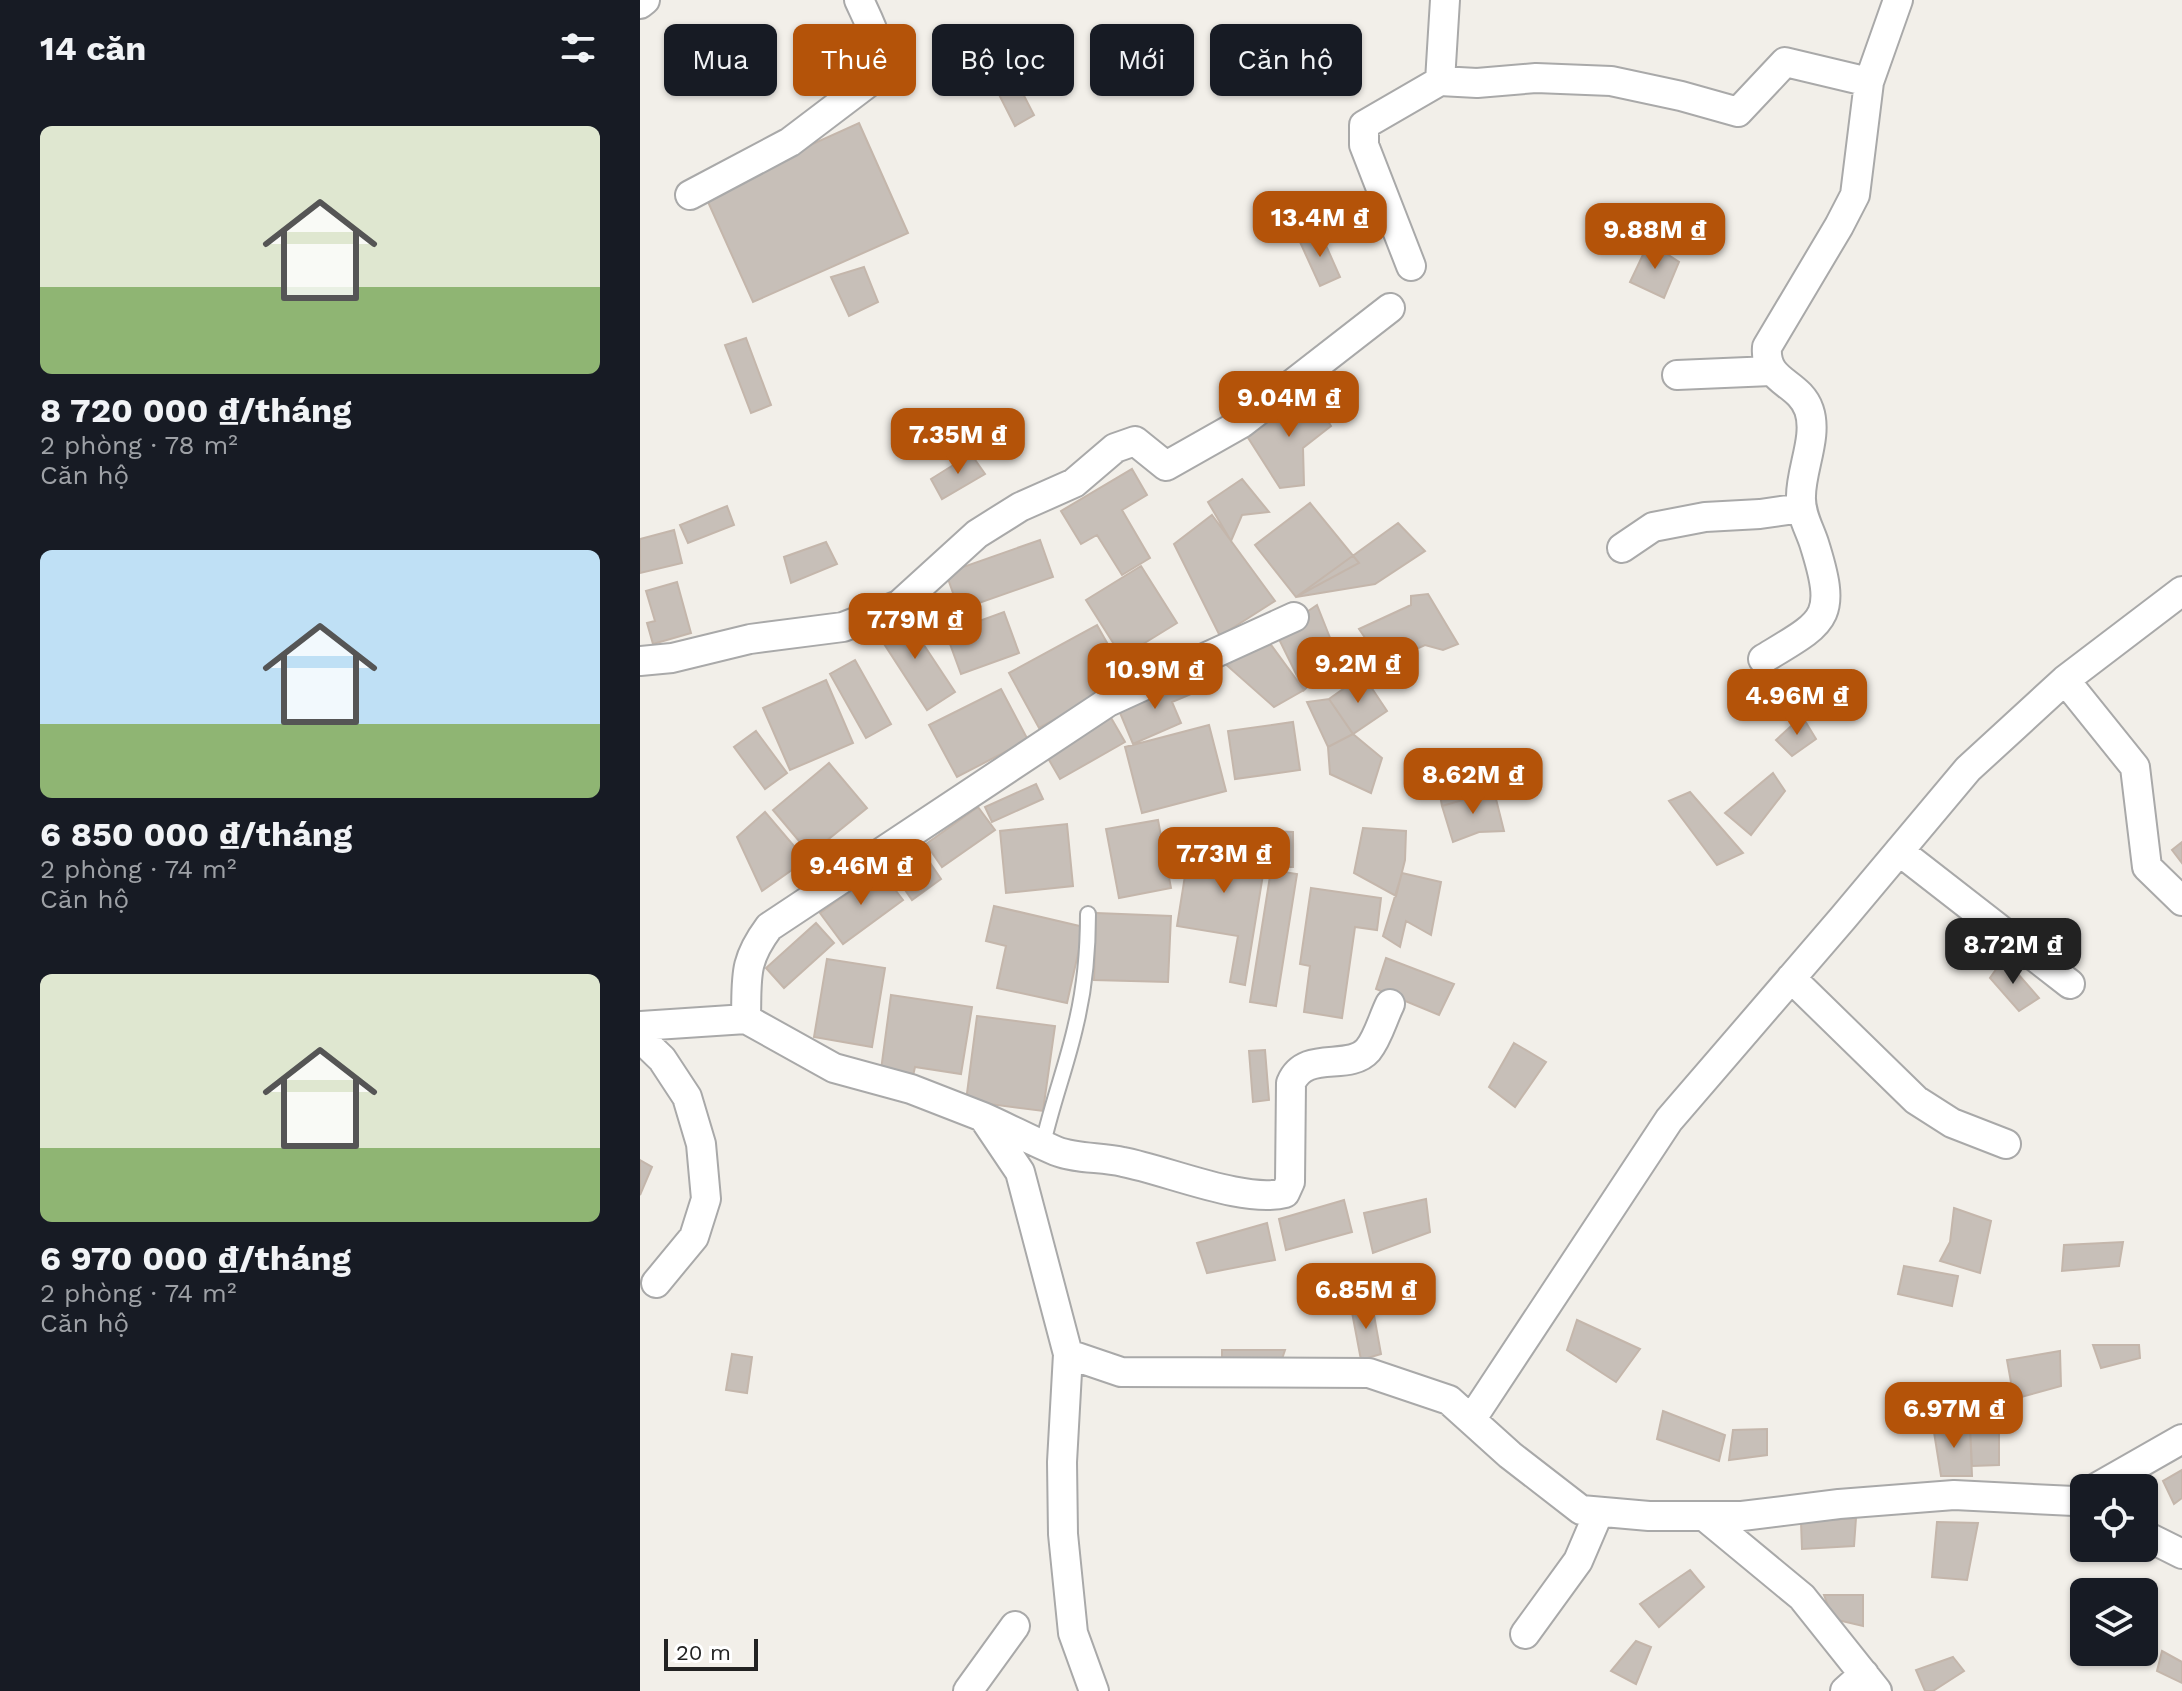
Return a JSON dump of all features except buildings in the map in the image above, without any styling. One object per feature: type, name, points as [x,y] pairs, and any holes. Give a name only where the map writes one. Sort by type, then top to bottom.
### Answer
[{"type":"street","points":[[640,4],[645,0]]},
{"type":"street","points":[[690,195],[790,142],[877,76],[881,60],[876,38],[859,0]]},
{"type":"street","points":[[1440,81],[1445,0]]},
{"type":"street","points":[[1763,659],[1812,630],[1825,611],[1826,597],[1802,508],[1811,422],[1809,409],[1801,396],[1771,371],[1766,359],[1767,347],[1855,195],[1869,82],[1898,0]]},
{"type":"street","points":[[1411,266],[1364,145],[1364,125],[1440,81],[1477,83],[1536,78],[1611,81],[1738,112],[1785,62],[1869,82]]},
{"type":"street","points":[[640,661],[672,658],[750,639],[843,627],[899,605],[977,534],[1020,507],[1074,483],[1115,448],[1135,441],[1166,466],[1242,423],[1390,308]]},
{"type":"street","points":[[1677,375],[1771,371]]},
{"type":"street","points":[[1622,548],[1653,527],[1705,517],[1802,508]]},
{"type":"street","points":[[1471,1420],[1669,1120],[1968,769],[2065,680],[2182,591]]},
{"type":"street","points":[[746,1019],[747,973],[752,949],[769,927],[1108,702],[1294,617]]},
{"type":"street","points":[[2065,680],[2135,767],[2147,867],[2182,901]]},
{"type":"street","points":[[1899,851],[2070,984]]},
{"type":"street","points":[[1791,978],[1916,1100],[1952,1123],[2006,1144]]},
{"type":"street","points":[[640,1026],[746,1019],[834,1068],[911,1089],[983,1117],[1059,1152],[1125,1162],[1211,1186],[1272,1197],[1285,1193],[1290,1182],[1291,1083],[1295,1073],[1309,1065],[1352,1058],[1367,1051],[1390,1004]]},
{"type":"street","points":[[640,1038],[662,1059],[687,1097],[701,1144],[706,1199],[694,1237],[656,1283]]},
{"type":"street","points":[[983,1117],[1020,1172],[1068,1354],[1062,1462],[1063,1534],[1073,1633],[1094,1691]]},
{"type":"street","points":[[1068,1354],[1121,1372],[1369,1373],[1449,1400],[1581,1510],[1649,1516],[1742,1516],[1954,1495],[2070,1497]]},
{"type":"street","points":[[2123,1474],[2182,1439]]},
{"type":"street","points":[[1525,1634],[1578,1561],[1599,1512]]},
{"type":"street","points":[[1704,1516],[1802,1597],[1862,1685]]},
{"type":"street","points":[[2158,1542],[2182,1554]]},
{"type":"street","points":[[968,1691],[1015,1626]]},
{"type":"lane","points":[[1043,1144],[1053,1098],[1076,1025],[1086,975],[1088,914]]}]
